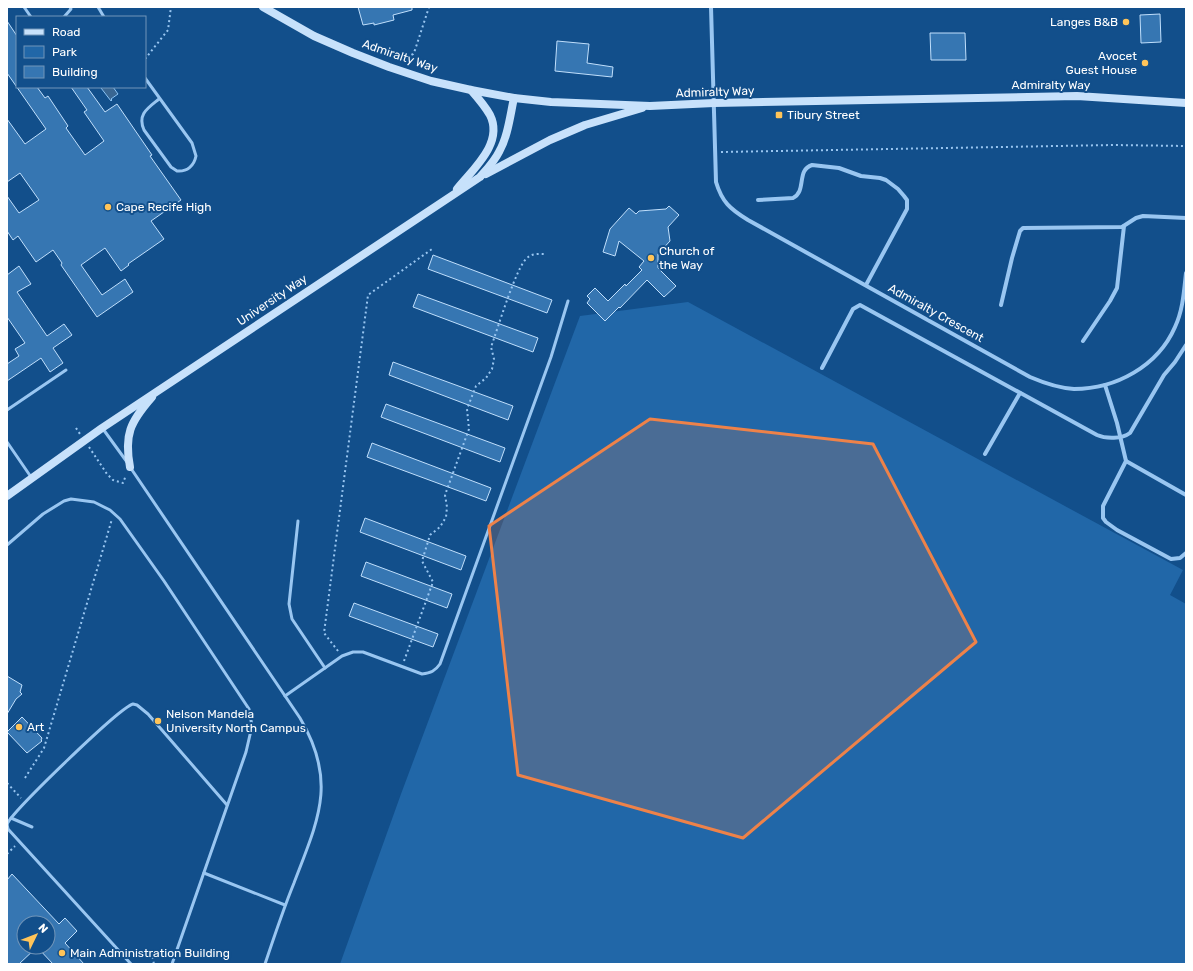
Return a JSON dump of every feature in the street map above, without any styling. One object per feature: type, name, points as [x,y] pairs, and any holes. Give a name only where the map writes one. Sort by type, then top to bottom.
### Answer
[{"type":"main road","name":"Admiralty Way","points":[[263,7],[295,26],[353,53],[405,73],[471,90],[514,98],[559,102],[650,106],[714,103],[1077,96],[1186,103]]},
{"type":"main road","points":[[451,195],[486,152],[493,138],[493,123],[490,114],[471,90]]},
{"type":"main road","name":"University Way","points":[[7,496],[102,428],[480,177],[502,147],[514,98]]},
{"type":"main road","points":[[480,177],[550,140],[585,125],[650,106]]},
{"type":"main road","points":[[130,467],[127,449],[130,429],[141,411],[160,390]]},
{"type":"street","points":[[711,7],[714,103]]},
{"type":"street","name":"Admiralty Crescent","points":[[714,103],[714,152],[716,182],[720,194],[732,209],[748,220],[1030,377],[1045,383],[1073,389],[1091,388],[1105,385],[1127,377],[1153,359],[1165,345],[1179,317],[1183,301],[1186,273]]},
{"type":"street","points":[[758,200],[793,198],[798,196],[800,192],[802,172],[808,166],[812,165],[839,168],[861,176],[880,178],[886,180],[898,189],[907,200],[907,209],[866,285]]},
{"type":"street","points":[[1001,305],[1012,258],[1020,231],[1023,228],[1124,226],[1142,216],[1186,218]]},
{"type":"street","points":[[1083,341],[1117,288],[1124,226]]},
{"type":"street","points":[[822,368],[853,309],[855,306],[860,304],[1096,435],[1105,438],[1128,435],[1130,433],[1164,375],[1186,345]]},
{"type":"street","points":[[1105,385],[1117,423],[1126,461],[1102,506],[1104,518],[1106,522],[1117,530],[1171,559],[1180,558],[1186,553]]},
{"type":"street","points":[[985,454],[1020,393]]},
{"type":"street","points":[[1126,461],[1186,495]]},
{"type":"lane","points":[[24,7],[30,16]]},
{"type":"lane","points":[[98,7],[103,16]]},
{"type":"lane","points":[[65,16],[71,8]]},
{"type":"lane","points":[[146,80],[192,143],[196,154],[195,160],[186,170],[177,171],[171,167],[142,126],[141,120],[144,113],[159,99]]},
{"type":"lane","points":[[285,696],[342,656],[353,652],[363,652],[422,674],[430,673],[436,670],[440,664],[551,357],[568,301]]},
{"type":"lane","points":[[7,410],[66,370]]},
{"type":"lane","points":[[102,428],[285,696],[308,731],[316,750],[320,765],[322,790],[321,806],[265,964]]},
{"type":"lane","points":[[7,442],[32,479]]},
{"type":"lane","points":[[7,545],[43,514],[64,501],[71,499],[94,502],[105,506],[114,512],[164,581],[249,709],[252,726],[250,739],[172,964]]},
{"type":"lane","points":[[298,521],[289,604],[290,611],[292,619],[325,668]]},
{"type":"lane","points":[[131,964],[8,829],[7,824],[25,803],[130,704],[141,707],[148,714],[227,805]]},
{"type":"lane","points":[[11,818],[32,828]]},
{"type":"lane","points":[[204,873],[285,906]]},
{"type":"path","points":[[146,58],[168,30],[171,7]]},
{"type":"path","points":[[413,54],[429,7]]},
{"type":"path","points":[[714,152],[1114,145],[1186,146]]},
{"type":"path","points":[[342,656],[324,633],[368,295],[432,249]]},
{"type":"path","points":[[402,667],[433,582],[422,561],[430,535],[440,527],[446,517],[447,507],[445,495],[469,429],[469,405],[476,386],[486,378],[492,369],[494,359],[491,347],[515,280],[522,265],[527,258],[535,254],[545,254]]},
{"type":"path","points":[[76,428],[106,474],[113,480],[123,483],[130,467]]},
{"type":"path","points":[[25,778],[44,748],[114,512]]},
{"type":"path","points":[[7,783],[25,803]]},
{"type":"path","points":[[7,854],[20,842]]},
{"type":"path","points":[[151,952],[154,964]]},
{"type":"highlighted area","points":[[650,419],[873,444],[976,642],[743,838],[518,775],[489,526]]},
{"type":"green space","points":[[688,302],[1183,570],[1170,595],[1186,604],[1186,964],[340,964],[401,794],[580,316]]},
{"type":"shaded area","points":[[101,88],[114,88],[118,94],[111,99],[111,101]]},
{"type":"building","points":[[358,7],[412,7],[412,10],[393,15],[394,20],[374,25],[374,23],[363,25]]},
{"type":"building","points":[[1160,14],[1161,42],[1141,43],[1140,15]]},
{"type":"building","points":[[7,21],[16,34],[16,86],[7,73]]},
{"type":"building","points":[[930,33],[965,33],[966,60],[931,60]]},
{"type":"building","points":[[557,41],[589,44],[587,63],[613,67],[612,77],[555,71]]},
{"type":"building","points":[[17,88],[38,88],[45,98],[48,96],[68,126],[66,128],[85,155],[104,141],[84,112],[87,110],[72,88],[88,88],[105,112],[117,104],[152,155],[150,156],[181,200],[151,221],[164,239],[128,264],[129,265],[121,271],[105,248],[81,265],[102,295],[125,279],[133,292],[97,317],[61,265],[62,263],[53,250],[36,262],[18,236],[13,240],[7,231],[7,196],[19,213],[39,200],[20,173],[7,182],[7,119],[25,144],[46,129]]},
{"type":"building","name":"Church of the Way","points":[[669,206],[679,215],[668,227],[670,241],[658,254],[658,268],[676,286],[664,297],[647,280],[605,321],[587,303],[590,299],[587,296],[595,288],[608,301],[642,270],[639,267],[644,261],[619,241],[615,256],[603,252],[610,229],[629,208],[636,214],[639,211],[666,209]]},
{"type":"building","points":[[433,255],[552,300],[547,313],[428,269]]},
{"type":"building","points":[[19,266],[31,284],[17,292],[47,336],[64,324],[72,335],[53,348],[63,363],[50,372],[41,358],[7,381],[7,364],[19,356],[15,349],[25,343],[7,317],[7,275]]},
{"type":"building","points":[[418,294],[538,338],[533,352],[413,307]]},
{"type":"building","points":[[393,362],[513,406],[508,420],[389,375]]},
{"type":"building","points":[[386,404],[505,448],[500,462],[381,417]]},
{"type":"building","points":[[372,443],[491,488],[486,501],[367,457]]},
{"type":"building","points":[[365,518],[466,556],[461,570],[360,532]]},
{"type":"building","points":[[366,562],[452,594],[447,608],[361,576]]},
{"type":"building","points":[[354,603],[438,634],[433,647],[349,616]]},
{"type":"building","points":[[7,676],[22,685],[20,692],[22,694],[16,699],[7,714]]},
{"type":"building","name":"Art","points":[[22,717],[42,738],[42,741],[27,753],[7,732]]},
{"type":"building","points":[[12,874],[51,915],[16,915],[16,955],[29,955],[19,964],[7,964],[7,880]]},
{"type":"building","points":[[65,918],[77,931],[65,943],[84,964],[53,964],[45,955],[56,955],[56,921],[59,924]]},
{"type":"place","name":"Langes B&B","points":[[1126,22]]},
{"type":"place","name":"Avocet Guest House","points":[[1145,63]]},
{"type":"place","name":"Tibury Street","points":[[779,115]]},
{"type":"place","name":"Cape Recife High","points":[[108,207]]},
{"type":"place","name":"Church of the Way","points":[[651,258]]},
{"type":"place","name":"Nelson Mandela University North Campus","points":[[158,721]]},
{"type":"place","name":"Art","points":[[19,727]]},
{"type":"place","name":"Main Administration Building","points":[[62,953]]}]
